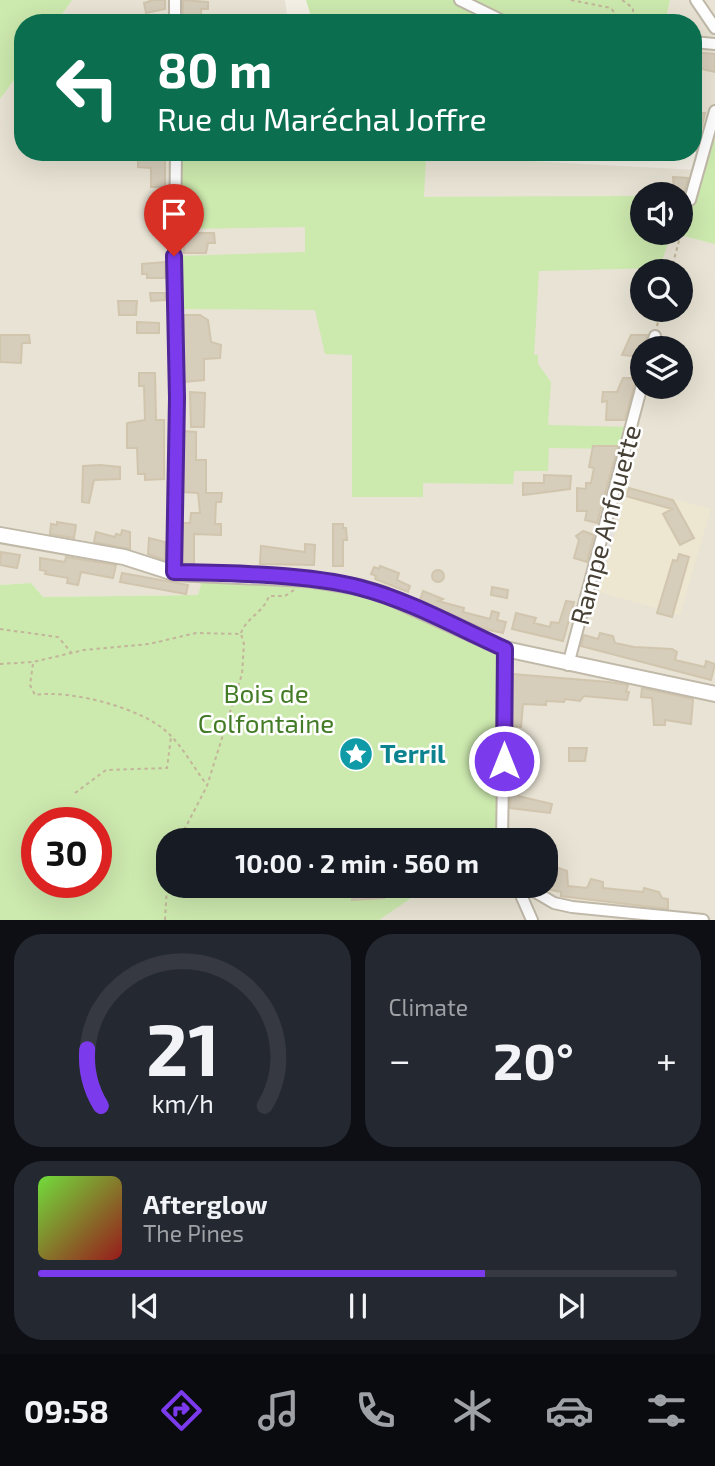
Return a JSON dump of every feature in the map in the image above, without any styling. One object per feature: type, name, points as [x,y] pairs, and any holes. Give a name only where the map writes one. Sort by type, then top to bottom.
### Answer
[{"type":"street","points":[[460,0],[489,14]]},
{"type":"street","points":[[696,0],[715,28]]},
{"type":"street","points":[[702,157],[715,111]]},
{"type":"street","points":[[174,572],[177,398],[174,256],[176,161]]},
{"type":"street","points":[[693,189],[701,161]]},
{"type":"street","name":"Rampe Anfouette","points":[[568,665],[638,399]]},
{"type":"street","points":[[0,535],[124,557],[174,572],[308,579],[383,594],[505,649],[568,665],[715,694]]},
{"type":"street","points":[[502,828],[505,649]]},
{"type":"street","points":[[522,898],[532,920]]},
{"type":"street","points":[[545,898],[572,907],[704,920]]},
{"type":"path","points":[[571,0],[611,8],[615,14]]},
{"type":"path","points":[[622,0],[633,9],[633,14]]},
{"type":"path","points":[[655,336],[658,322]]},
{"type":"path","points":[[185,828],[207,786],[242,674],[241,634],[246,621],[258,614],[269,596],[285,596],[308,579]]},
{"type":"path","points":[[0,629],[58,637],[71,653]]},
{"type":"path","points":[[0,664],[33,662],[71,653],[171,641],[196,633],[241,634]]},
{"type":"path","points":[[33,662],[30,685],[35,695],[54,692],[118,706],[167,731],[207,786]]},
{"type":"path","points":[[75,793],[106,770],[167,768],[171,736]]},
{"type":"path","points":[[165,920],[166,898]]},
{"type":"shaded area","points":[[72,0],[285,0],[287,14],[62,14]]},
{"type":"shaded area","points":[[670,0],[715,0],[715,920],[376,920],[412,898],[558,898],[558,828],[488,828],[202,580],[198,595],[43,597],[31,583],[0,585],[0,99],[14,80],[14,161],[528,161],[698,170],[698,161],[702,161],[702,14],[667,14]]},
{"type":"shaded area","points":[[627,486],[711,509],[680,615],[599,592]]},
{"type":"shaded area","points":[[608,519],[617,522],[599,592],[590,589]]},
{"type":"green space","points":[[0,0],[72,0],[62,14],[14,14],[14,80],[0,99]]},
{"type":"green space","points":[[306,0],[670,0],[667,14],[310,14]]},
{"type":"green space","points":[[707,140],[715,141],[715,244],[693,238],[693,189]]},
{"type":"green space","points":[[182,161],[426,161],[424,197],[630,196],[630,245],[668,245],[662,259],[630,259],[630,269],[539,271],[534,355],[538,355],[538,364],[551,382],[548,425],[632,427],[626,449],[549,448],[548,471],[514,471],[513,484],[423,483],[423,497],[352,497],[352,355],[325,354],[315,310],[183,309],[179,256],[305,252],[305,227],[179,229]]},
{"type":"green space","name":"Bois de Colfontaine","points":[[204,573],[383,594],[436,628],[505,649],[502,828],[156,828],[156,898],[411,898],[379,920],[0,920],[0,585],[31,583],[43,597],[198,595]]},
{"type":"building","points":[[165,0],[165,9],[146,13],[144,3]]},
{"type":"building","points":[[183,0],[208,2],[208,9],[201,9],[201,14],[183,14]]},
{"type":"building","points":[[702,53],[715,54],[715,72],[702,69]]},
{"type":"building","points":[[138,161],[165,161],[165,187],[151,187],[151,168],[138,167]]},
{"type":"building","points":[[673,177],[688,178],[687,182],[673,182]]},
{"type":"building","points":[[184,233],[214,233],[215,243],[208,243],[206,253],[184,253]]},
{"type":"building","points":[[165,262],[165,278],[147,278],[147,274],[142,274],[142,264]]},
{"type":"building","points":[[150,293],[165,293],[165,300],[151,301]]},
{"type":"building","points":[[118,301],[137,301],[136,315],[119,315]]},
{"type":"building","points":[[184,315],[200,315],[208,320],[211,342],[221,345],[220,358],[204,359],[204,380],[184,382]]},
{"type":"building","points":[[137,322],[159,323],[159,333],[137,333]]},
{"type":"building","points":[[0,335],[29,335],[30,343],[22,343],[21,363],[0,362]]},
{"type":"building","points":[[630,337],[630,356],[622,355]]},
{"type":"building","points":[[139,373],[155,373],[156,420],[164,420],[164,479],[145,480],[145,474],[138,474],[137,448],[127,448],[127,423],[145,420],[144,386],[139,386]]},
{"type":"building","points":[[623,378],[630,378],[630,399],[625,420],[606,420],[607,401],[602,402],[603,392],[617,392]]},
{"type":"building","points":[[190,392],[205,393],[204,427],[191,427]]},
{"type":"building","points":[[183,431],[196,432],[196,460],[206,460],[206,493],[222,493],[221,502],[216,502],[215,524],[221,524],[221,535],[194,534],[194,564],[185,564],[182,560],[183,523],[190,523],[191,513],[200,513],[198,493],[183,492]]},
{"type":"building","points":[[593,446],[618,446],[597,523],[585,520],[587,511],[577,511],[577,488],[586,489],[586,483],[591,483],[594,468],[589,467]]},
{"type":"building","points":[[83,466],[120,467],[120,479],[94,480],[89,503],[82,502]]},
{"type":"building","points":[[544,475],[571,476],[570,489],[523,495],[523,483],[544,483]]},
{"type":"building","points":[[629,488],[673,500],[694,538],[680,545],[663,514],[672,509],[626,496]]},
{"type":"building","points":[[57,522],[76,525],[74,538],[50,534],[51,524],[57,525]]},
{"type":"building","points":[[333,524],[343,524],[343,528],[346,528],[343,566],[333,566]]},
{"type":"building","points":[[122,530],[130,532],[130,549],[94,542],[96,532],[115,537],[116,534],[121,535]]},
{"type":"building","points":[[583,531],[594,535],[587,562],[574,558],[579,540],[576,536]]},
{"type":"building","points":[[149,538],[165,542],[165,560],[148,554]]},
{"type":"building","points":[[305,544],[315,545],[314,565],[260,564],[261,546],[305,552]]},
{"type":"building","points":[[1,552],[20,555],[17,568],[0,565]]},
{"type":"building","points":[[679,554],[689,557],[672,617],[657,613],[673,560],[677,561]]},
{"type":"building","points":[[66,557],[116,565],[113,578],[81,572],[78,585],[67,583],[68,578],[45,574],[46,571],[40,570],[40,558],[65,562]]},
{"type":"building","points":[[380,566],[399,573],[397,580],[410,586],[408,592],[375,579],[376,576],[371,574],[374,567],[379,569]]},
{"type":"building","points":[[438,570],[444,576],[438,582],[432,576]]},
{"type":"building","points":[[122,573],[188,585],[186,594],[120,582]]},
{"type":"building","points":[[492,587],[508,590],[507,598],[491,595]]},
{"type":"building","points":[[423,591],[443,599],[438,601],[464,608],[463,612],[490,619],[492,611],[499,613],[497,620],[506,622],[503,633],[484,629],[420,600]]},
{"type":"building","points":[[566,601],[574,602],[563,641],[512,629],[516,613],[536,618],[534,623],[550,627],[551,622],[559,623]]},
{"type":"building","points":[[600,633],[613,636],[615,643],[672,649],[677,652],[675,660],[705,667],[706,661],[715,664],[711,680],[581,646],[584,635],[598,639]]},
{"type":"building","points":[[512,674],[609,682],[628,685],[626,692],[629,692],[627,700],[584,696],[580,701],[565,699],[564,702],[546,701],[546,705],[523,704],[521,727],[512,726]]},
{"type":"building","points":[[642,688],[693,699],[691,724],[665,720],[665,725],[654,725],[652,698],[641,697]]},
{"type":"building","points":[[569,748],[587,748],[585,761],[569,761]]},
{"type":"building","points":[[520,751],[536,756],[534,775],[511,773],[511,753],[520,755]]},
{"type":"building","points":[[511,789],[519,790],[518,796],[552,804],[550,813],[510,808]]},
{"type":"building","points":[[558,868],[567,871],[568,886],[587,888],[591,879],[603,882],[603,888],[643,892],[644,888],[659,892],[662,898],[668,899],[668,909],[561,896],[561,892],[558,891]]},
{"type":"building","points":[[353,898],[384,898],[352,900]]},
{"type":"place","name":"Terril","points":[[356,754]]},
{"type":"route","points":[[174,256],[177,398],[174,572],[308,579],[359,587],[383,594],[505,649],[504,761]]}]
